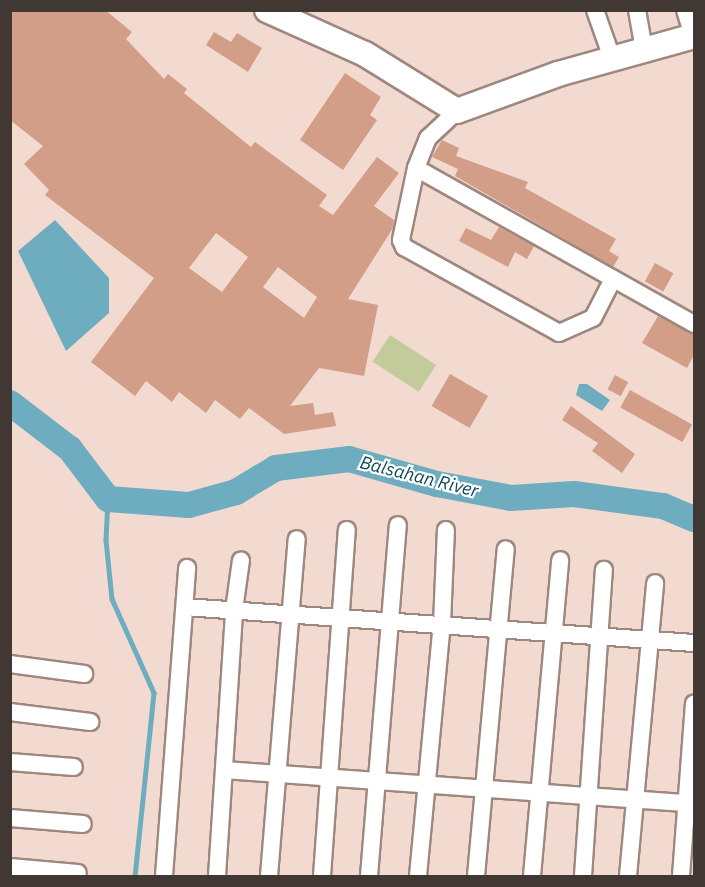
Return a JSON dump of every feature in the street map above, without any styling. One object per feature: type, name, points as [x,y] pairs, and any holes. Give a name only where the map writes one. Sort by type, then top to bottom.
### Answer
[{"type":"street","points":[[267,10],[365,54],[457,111]]},
{"type":"street","points":[[595,10],[612,58]]},
{"type":"street","points":[[637,10],[644,48]]},
{"type":"street","points":[[613,279],[593,318],[559,333],[415,255],[404,248],[401,240],[416,168],[428,138],[457,111],[644,48],[694,37],[685,10]]},
{"type":"street","points":[[416,168],[694,324]]},
{"type":"street","points":[[369,876],[393,621],[398,525]]},
{"type":"street","points":[[322,876],[328,779],[343,616],[347,530]]},
{"type":"street","points":[[418,876],[442,624],[446,530]]},
{"type":"street","points":[[269,876],[297,539]]},
{"type":"street","points":[[476,876],[485,790],[496,627],[506,549]]},
{"type":"street","points":[[217,876],[234,610],[241,560]]},
{"type":"street","points":[[532,876],[560,560]]},
{"type":"street","points":[[164,876],[187,568]]},
{"type":"street","points":[[583,876],[602,636],[604,570]]},
{"type":"street","points":[[628,876],[656,583]]},
{"type":"street","points":[[185,607],[343,616],[694,643]]},
{"type":"street","points":[[10,664],[84,674]]},
{"type":"street","points":[[681,876],[691,803],[694,703]]},
{"type":"street","points":[[10,712],[90,722]]},
{"type":"street","points":[[10,762],[74,767]]},
{"type":"street","points":[[225,770],[538,795],[691,803]]},
{"type":"street","points":[[10,818],[83,824]]},
{"type":"street","points":[[10,867],[78,873]]},
{"type":"green space","points":[[390,335],[436,365],[419,392],[373,362]]},
{"type":"water","points":[[55,220],[109,278],[109,313],[66,351],[18,251]]},
{"type":"water","points":[[579,384],[587,384],[610,400],[602,411],[576,395]]},
{"type":"building","points":[[10,10],[105,10],[132,32],[126,39],[164,79],[168,74],[187,89],[184,93],[251,147],[255,142],[327,195],[319,206],[333,215],[377,157],[399,173],[374,206],[394,220],[393,228],[348,299],[378,305],[364,376],[319,368],[290,406],[313,403],[315,415],[333,412],[336,426],[284,434],[249,408],[240,419],[215,400],[206,413],[179,392],[172,402],[146,381],[135,396],[91,362],[154,278],[45,195],[49,190],[24,164],[43,146],[10,120]],"holes":[[[216,233],[248,257],[222,292],[189,268]],[[278,267],[317,297],[304,318],[263,287]]]},
{"type":"building","points":[[214,32],[231,42],[237,33],[262,48],[248,72],[206,45]]},
{"type":"building","points":[[345,73],[381,97],[370,115],[377,120],[343,170],[300,140]]},
{"type":"building","points":[[442,140],[459,148],[456,156],[528,182],[525,188],[616,239],[609,251],[619,257],[613,267],[455,176],[458,169],[432,157]]},
{"type":"building","points":[[499,227],[534,246],[527,259],[515,252],[508,267],[459,241],[466,228],[491,240]]},
{"type":"building","points":[[655,263],[673,273],[663,292],[645,281]]},
{"type":"building","points":[[658,316],[694,334],[694,355],[687,368],[642,343]]},
{"type":"building","points":[[450,374],[488,396],[470,428],[432,406]]},
{"type":"building","points":[[615,375],[628,382],[621,396],[607,389]]},
{"type":"building","points":[[630,390],[692,424],[682,442],[620,407]]},
{"type":"building","points":[[571,406],[635,454],[622,473],[592,451],[598,443],[562,420]]},
{"type":"waterway","name":"Balsahan River","points":[[10,403],[70,449],[108,499],[189,505],[236,492],[276,468],[349,459],[437,484],[511,498],[574,494],[663,506],[694,519]]},
{"type":"waterway","points":[[108,499],[106,540],[112,599],[154,693],[135,876]]}]
